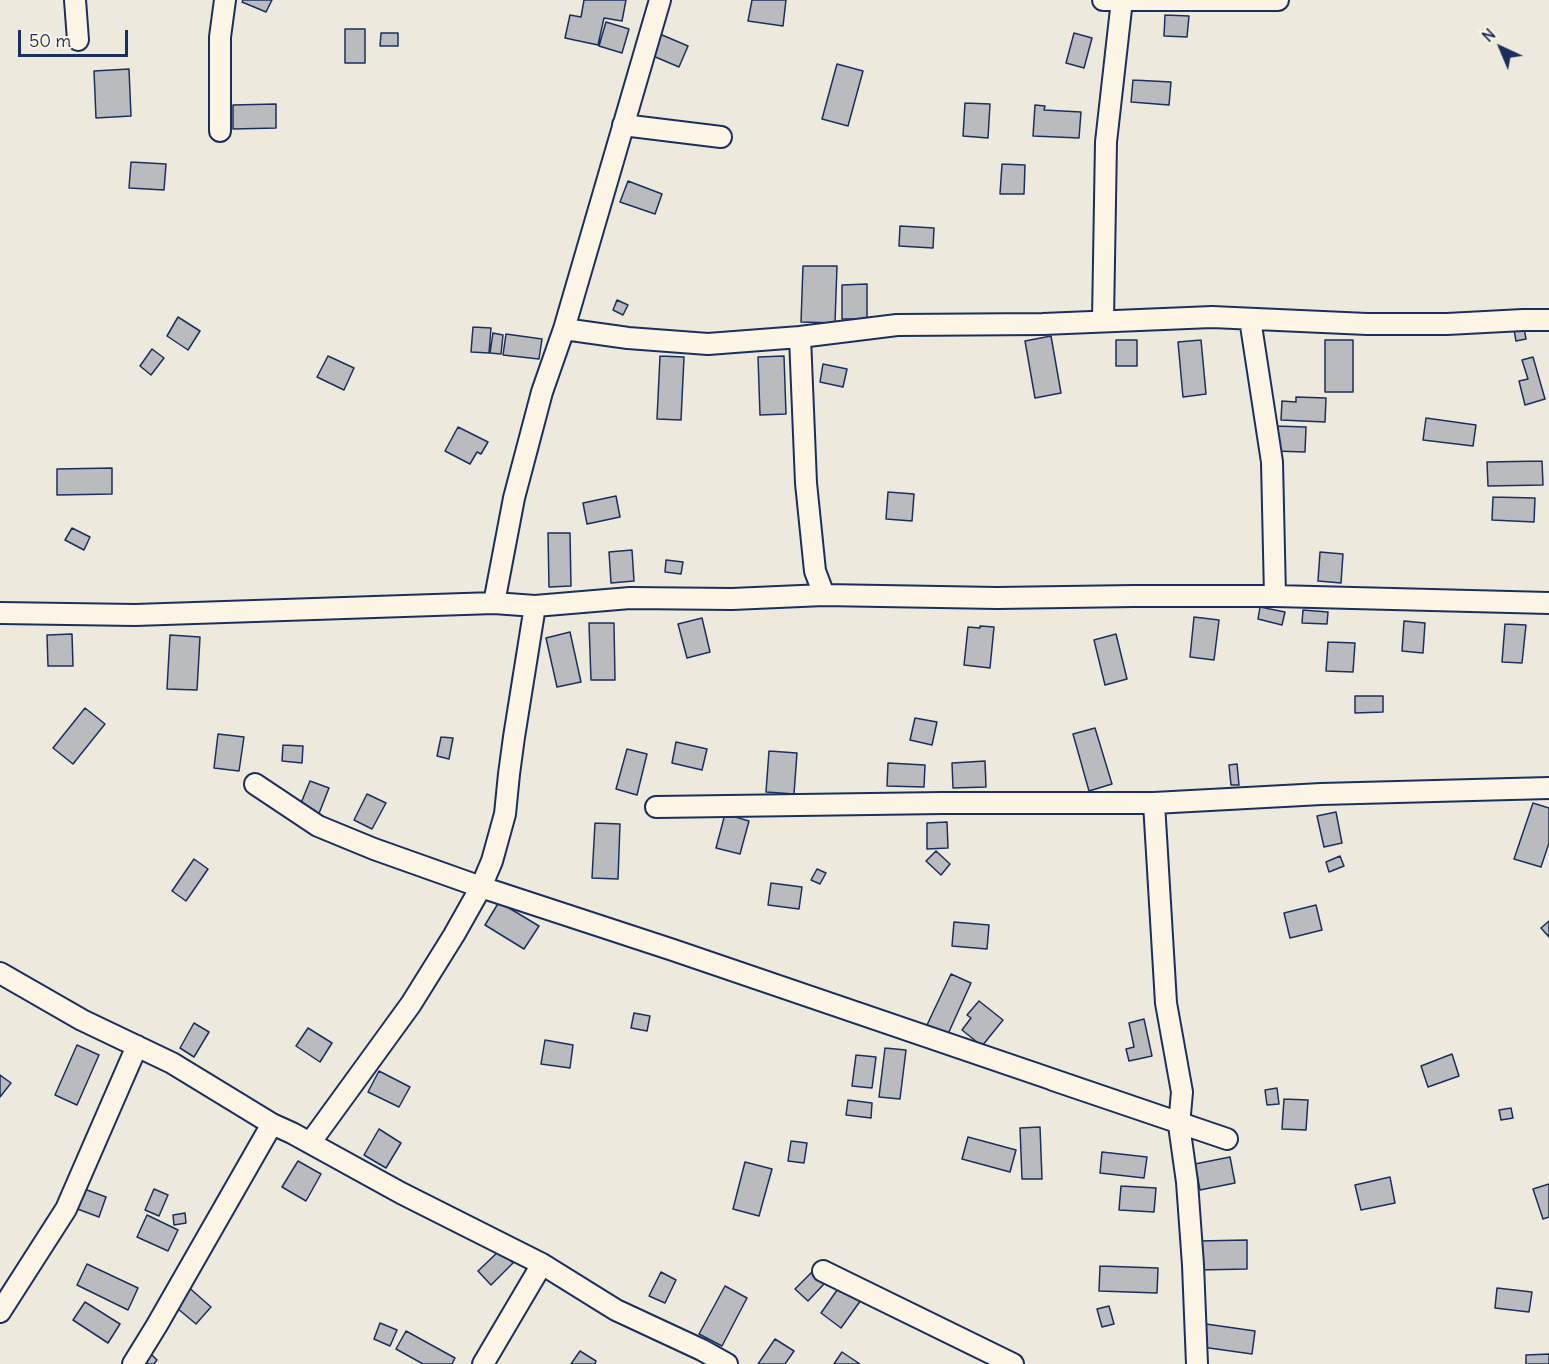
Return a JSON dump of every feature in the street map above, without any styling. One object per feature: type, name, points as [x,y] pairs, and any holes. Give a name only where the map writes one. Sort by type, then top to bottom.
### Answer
[{"type":"street","points":[[75,0],[78,40]]},
{"type":"street","points":[[220,131],[220,37],[225,0]]},
{"type":"street","points":[[494,603],[520,477],[542,392],[564,329],[660,0]]},
{"type":"street","points":[[1103,320],[1106,142],[1115,0],[1278,0]]},
{"type":"street","points":[[623,125],[721,137]]},
{"type":"street","points":[[564,329],[628,338],[708,344],[800,337],[897,325],[994,325],[1212,317],[1367,324],[1549,321]]},
{"type":"street","points":[[1250,319],[1272,462],[1275,597]]},
{"type":"street","points":[[800,337],[806,483],[815,571],[824,595]]},
{"type":"street","points":[[0,612],[135,615],[494,603],[536,606],[630,598],[732,599],[824,595],[997,598],[1275,597],[1549,603]]},
{"type":"street","points":[[310,1143],[411,1004],[454,935],[481,887],[492,861],[506,814],[511,756],[536,606]]},
{"type":"street","points":[[255,784],[318,826],[374,849],[1227,1139]]},
{"type":"street","points":[[656,807],[1154,803],[1321,794],[1549,788]]},
{"type":"street","points":[[1154,803],[1166,1003],[1182,1092],[1179,1125],[1187,1182],[1197,1364]]},
{"type":"street","points":[[0,973],[82,1020],[172,1063],[272,1124],[401,1193],[542,1264],[697,1357],[727,1364]]},
{"type":"street","points":[[0,1312],[66,1209],[137,1046]]},
{"type":"street","points":[[1053,1080],[1227,1139]]},
{"type":"street","points":[[133,1364],[272,1124]]},
{"type":"street","points":[[1179,1125],[1227,1139]]},
{"type":"street","points":[[483,1364],[542,1264]]},
{"type":"street","points":[[823,1271],[1013,1364]]},
{"type":"building","points":[[243,0],[272,0],[266,12],[242,2]]},
{"type":"building","points":[[584,0],[626,0],[622,21],[604,18],[598,45],[565,38],[570,15],[581,17]]},
{"type":"building","points":[[752,0],[786,0],[783,26],[748,21]]},
{"type":"building","points":[[1165,15],[1189,16],[1187,37],[1164,36]]},
{"type":"building","points":[[606,22],[629,29],[622,53],[599,46]]},
{"type":"building","points":[[345,29],[365,29],[365,63],[345,63]]},
{"type":"building","points":[[655,32],[688,46],[679,67],[646,53]]},
{"type":"building","points":[[381,33],[398,33],[398,46],[380,46]]},
{"type":"building","points":[[1074,33],[1092,38],[1084,68],[1066,63]]},
{"type":"building","points":[[837,64],[863,71],[848,126],[822,119]]},
{"type":"building","points":[[129,69],[131,116],[96,118],[94,71]]},
{"type":"building","points":[[1133,80],[1171,82],[1169,105],[1131,102]]},
{"type":"building","points":[[965,103],[990,104],[988,138],[963,136]]},
{"type":"building","points":[[276,104],[276,128],[233,129],[233,105]]},
{"type":"building","points":[[1035,105],[1045,106],[1044,110],[1081,112],[1079,138],[1033,136]]},
{"type":"building","points":[[131,162],[166,164],[164,190],[129,188]]},
{"type":"building","points":[[1002,164],[1025,165],[1024,194],[1000,194]]},
{"type":"building","points":[[628,181],[662,194],[655,214],[620,202]]},
{"type":"building","points":[[900,226],[934,228],[933,248],[899,246]]},
{"type":"building","points":[[803,266],[837,266],[835,323],[801,322]]},
{"type":"building","points":[[867,284],[867,319],[842,319],[842,285]]},
{"type":"building","points":[[617,300],[628,305],[623,315],[613,310]]},
{"type":"building","points":[[178,317],[200,331],[188,350],[167,336]]},
{"type":"building","points":[[473,327],[491,328],[489,353],[471,352]]},
{"type":"building","points":[[1524,328],[1526,339],[1516,341],[1514,330]]},
{"type":"building","points":[[493,333],[503,335],[501,354],[490,353]]},
{"type":"building","points":[[506,334],[542,339],[539,359],[503,355]]},
{"type":"building","points":[[1051,336],[1061,393],[1035,398],[1025,341]]},
{"type":"building","points":[[1116,340],[1137,340],[1137,366],[1116,366]]},
{"type":"building","points":[[1201,340],[1206,394],[1183,397],[1178,342]]},
{"type":"building","points":[[1325,340],[1353,340],[1353,392],[1325,392]]},
{"type":"building","points":[[152,349],[164,358],[151,375],[140,366]]},
{"type":"building","points":[[328,356],[354,368],[344,390],[317,377]]},
{"type":"building","points":[[660,356],[684,357],[681,420],[657,419]]},
{"type":"building","points":[[784,356],[786,414],[760,415],[758,357]]},
{"type":"building","points":[[1533,357],[1545,399],[1525,405],[1519,381],[1528,379],[1522,360]]},
{"type":"building","points":[[823,364],[847,369],[843,387],[820,382]]},
{"type":"building","points":[[1296,397],[1326,398],[1325,422],[1281,420],[1282,401],[1296,402]]},
{"type":"building","points":[[1426,418],[1476,425],[1473,446],[1423,440]]},
{"type":"building","points":[[1275,426],[1306,427],[1305,452],[1274,451]]},
{"type":"building","points":[[458,427],[488,442],[481,454],[477,452],[470,464],[445,451]]},
{"type":"building","points":[[1542,461],[1543,485],[1488,486],[1487,462]]},
{"type":"building","points":[[112,468],[112,494],[57,495],[57,469]]},
{"type":"building","points":[[888,492],[914,494],[912,521],[886,519]]},
{"type":"building","points":[[616,496],[620,517],[587,524],[583,503]]},
{"type":"building","points":[[1493,497],[1535,498],[1534,522],[1492,520]]},
{"type":"building","points":[[72,528],[90,537],[84,550],[65,540]]},
{"type":"building","points":[[548,533],[570,533],[571,586],[549,587]]},
{"type":"building","points":[[632,550],[634,581],[611,583],[609,552]]},
{"type":"building","points":[[1320,552],[1343,554],[1341,583],[1318,581]]},
{"type":"building","points":[[666,560],[683,562],[681,574],[665,572]]},
{"type":"building","points":[[1260,607],[1285,612],[1282,625],[1258,619]]},
{"type":"building","points":[[1303,610],[1328,612],[1327,624],[1302,623]]},
{"type":"building","points":[[1194,617],[1219,620],[1214,660],[1190,657]]},
{"type":"building","points":[[702,618],[710,652],[687,658],[678,624]]},
{"type":"building","points":[[1404,621],[1425,623],[1423,653],[1402,651]]},
{"type":"building","points":[[589,623],[614,623],[615,680],[591,680]]},
{"type":"building","points":[[1505,624],[1526,625],[1522,663],[1502,662]]},
{"type":"building","points":[[980,626],[994,627],[990,668],[964,665],[968,627],[980,628]]},
{"type":"building","points":[[570,632],[581,682],[557,687],[546,638]]},
{"type":"building","points":[[72,634],[73,666],[48,666],[47,635]]},
{"type":"building","points":[[1116,634],[1127,679],[1105,685],[1094,640]]},
{"type":"building","points":[[170,635],[200,637],[197,690],[167,689]]},
{"type":"building","points":[[1328,642],[1355,643],[1353,672],[1326,671]]},
{"type":"building","points":[[1355,696],[1383,696],[1383,712],[1355,713]]},
{"type":"building","points":[[85,708],[105,724],[73,764],[53,748]]},
{"type":"building","points":[[915,718],[937,722],[932,745],[910,740]]},
{"type":"building","points":[[1095,728],[1112,784],[1089,791],[1073,734]]},
{"type":"building","points":[[218,734],[244,737],[239,771],[214,768]]},
{"type":"building","points":[[441,737],[453,738],[449,759],[437,756]]},
{"type":"building","points":[[676,742],[707,749],[702,770],[672,763]]},
{"type":"building","points":[[283,745],[303,746],[302,763],[282,761]]},
{"type":"building","points":[[627,749],[647,754],[637,795],[616,789]]},
{"type":"building","points":[[769,751],[797,753],[794,794],[766,792]]},
{"type":"building","points":[[985,761],[986,787],[953,788],[952,763]]},
{"type":"building","points":[[888,763],[925,765],[924,787],[887,786]]},
{"type":"building","points":[[1237,764],[1239,785],[1231,785],[1229,765]]},
{"type":"building","points":[[310,781],[329,788],[318,816],[299,808]]},
{"type":"building","points":[[367,794],[386,803],[372,829],[354,820]]},
{"type":"building","points":[[1533,803],[1549,808],[1549,843],[1541,867],[1514,859]]},
{"type":"building","points":[[1336,812],[1342,843],[1324,847],[1317,816]]},
{"type":"building","points":[[725,814],[749,821],[740,854],[716,848]]},
{"type":"building","points":[[947,822],[948,848],[927,849],[927,823]]},
{"type":"building","points":[[595,823],[620,824],[618,879],[592,878]]},
{"type":"building","points":[[936,851],[950,864],[941,875],[926,861]]},
{"type":"building","points":[[1340,856],[1344,866],[1329,872],[1326,862]]},
{"type":"building","points":[[194,859],[208,869],[186,901],[172,891]]},
{"type":"building","points":[[817,869],[826,873],[820,884],[811,880]]},
{"type":"building","points":[[771,883],[802,887],[799,909],[768,905]]},
{"type":"building","points":[[499,902],[539,926],[524,949],[485,925]]},
{"type":"building","points":[[1316,905],[1322,930],[1290,938],[1284,913]]},
{"type":"building","points":[[1549,921],[1549,937],[1541,928]]},
{"type":"building","points":[[954,922],[989,925],[987,949],[952,946]]},
{"type":"building","points":[[951,974],[971,983],[948,1034],[927,1025]]},
{"type":"building","points":[[979,1001],[1003,1020],[982,1046],[962,1030],[971,1018],[967,1015]]},
{"type":"building","points":[[634,1013],[650,1016],[647,1031],[631,1028]]},
{"type":"building","points":[[1144,1019],[1152,1056],[1129,1061],[1126,1049],[1134,1047],[1129,1023]]},
{"type":"building","points":[[194,1023],[209,1032],[194,1057],[180,1048]]},
{"type":"building","points":[[308,1028],[332,1043],[320,1062],[296,1046]]},
{"type":"building","points":[[545,1040],[573,1045],[570,1068],[541,1064]]},
{"type":"building","points":[[77,1045],[99,1055],[77,1105],[55,1095]]},
{"type":"building","points":[[885,1048],[906,1050],[900,1099],[879,1097]]},
{"type":"building","points":[[1452,1054],[1459,1076],[1428,1087],[1421,1066]]},
{"type":"building","points":[[856,1055],[876,1057],[872,1088],[852,1086]]},
{"type":"building","points":[[379,1071],[410,1087],[399,1107],[368,1092]]},
{"type":"building","points":[[0,1075],[11,1083],[0,1097]]},
{"type":"building","points":[[1277,1088],[1279,1104],[1267,1105],[1265,1090]]},
{"type":"building","points":[[1284,1099],[1308,1100],[1306,1130],[1282,1129]]},
{"type":"building","points":[[848,1100],[872,1103],[871,1118],[846,1115]]},
{"type":"building","points":[[1511,1108],[1513,1118],[1501,1120],[1499,1110]]},
{"type":"building","points":[[1040,1127],[1042,1179],[1022,1179],[1020,1128]]},
{"type":"building","points":[[379,1129],[401,1143],[386,1168],[364,1155]]},
{"type":"building","points":[[968,1137],[1016,1150],[1010,1172],[962,1159]]},
{"type":"building","points":[[791,1141],[807,1143],[804,1163],[788,1161]]},
{"type":"building","points":[[1102,1152],[1147,1157],[1144,1178],[1100,1173]]},
{"type":"building","points":[[1230,1157],[1235,1183],[1200,1190],[1195,1164]]},
{"type":"building","points":[[298,1161],[321,1174],[306,1201],[282,1187]]},
{"type":"building","points":[[745,1162],[772,1169],[759,1216],[733,1209]]},
{"type":"building","points":[[1390,1177],[1395,1203],[1361,1210],[1355,1185]]},
{"type":"building","points":[[1549,1184],[1549,1217],[1543,1219],[1533,1189]]},
{"type":"building","points":[[1121,1186],[1156,1188],[1154,1212],[1119,1210]]},
{"type":"building","points":[[79,1187],[106,1197],[99,1217],[72,1207]]},
{"type":"building","points":[[154,1189],[168,1195],[159,1216],[145,1210]]},
{"type":"building","points":[[185,1213],[186,1223],[174,1225],[173,1215]]},
{"type":"building","points":[[147,1215],[178,1230],[168,1251],[137,1237]]},
{"type":"building","points":[[1247,1240],[1247,1269],[1199,1270],[1199,1241]]},
{"type":"building","points":[[500,1250],[513,1263],[491,1285],[478,1271]]},
{"type":"building","points":[[87,1264],[138,1288],[128,1310],[77,1285]]},
{"type":"building","points":[[1100,1266],[1158,1268],[1157,1293],[1099,1291]]},
{"type":"building","points":[[661,1272],[676,1280],[665,1303],[649,1296]]},
{"type":"building","points":[[812,1272],[824,1284],[808,1301],[795,1289]]},
{"type":"building","points":[[186,1285],[211,1307],[196,1324],[171,1303]]},
{"type":"building","points":[[725,1286],[747,1298],[722,1346],[699,1334]]},
{"type":"building","points":[[840,1286],[861,1300],[841,1328],[821,1313]]},
{"type":"building","points":[[1497,1288],[1532,1292],[1529,1312],[1495,1308]]},
{"type":"building","points":[[85,1302],[120,1324],[108,1343],[73,1320]]},
{"type":"building","points":[[1109,1306],[1114,1324],[1102,1327],[1097,1309]]},
{"type":"building","points":[[380,1323],[397,1330],[390,1346],[374,1339]]},
{"type":"building","points":[[1206,1324],[1255,1331],[1252,1354],[1202,1347]]},
{"type":"building","points":[[406,1331],[455,1358],[452,1364],[423,1364],[396,1349]]},
{"type":"building","points":[[775,1339],[794,1351],[785,1364],[758,1364]]},
{"type":"building","points":[[580,1351],[596,1361],[595,1364],[571,1364]]},
{"type":"building","points":[[842,1352],[860,1364],[834,1364]]},
{"type":"building","points":[[151,1354],[157,1360],[154,1364],[142,1364]]},
{"type":"building","points":[[1549,1354],[1549,1364],[1526,1364],[1526,1355]]}]
